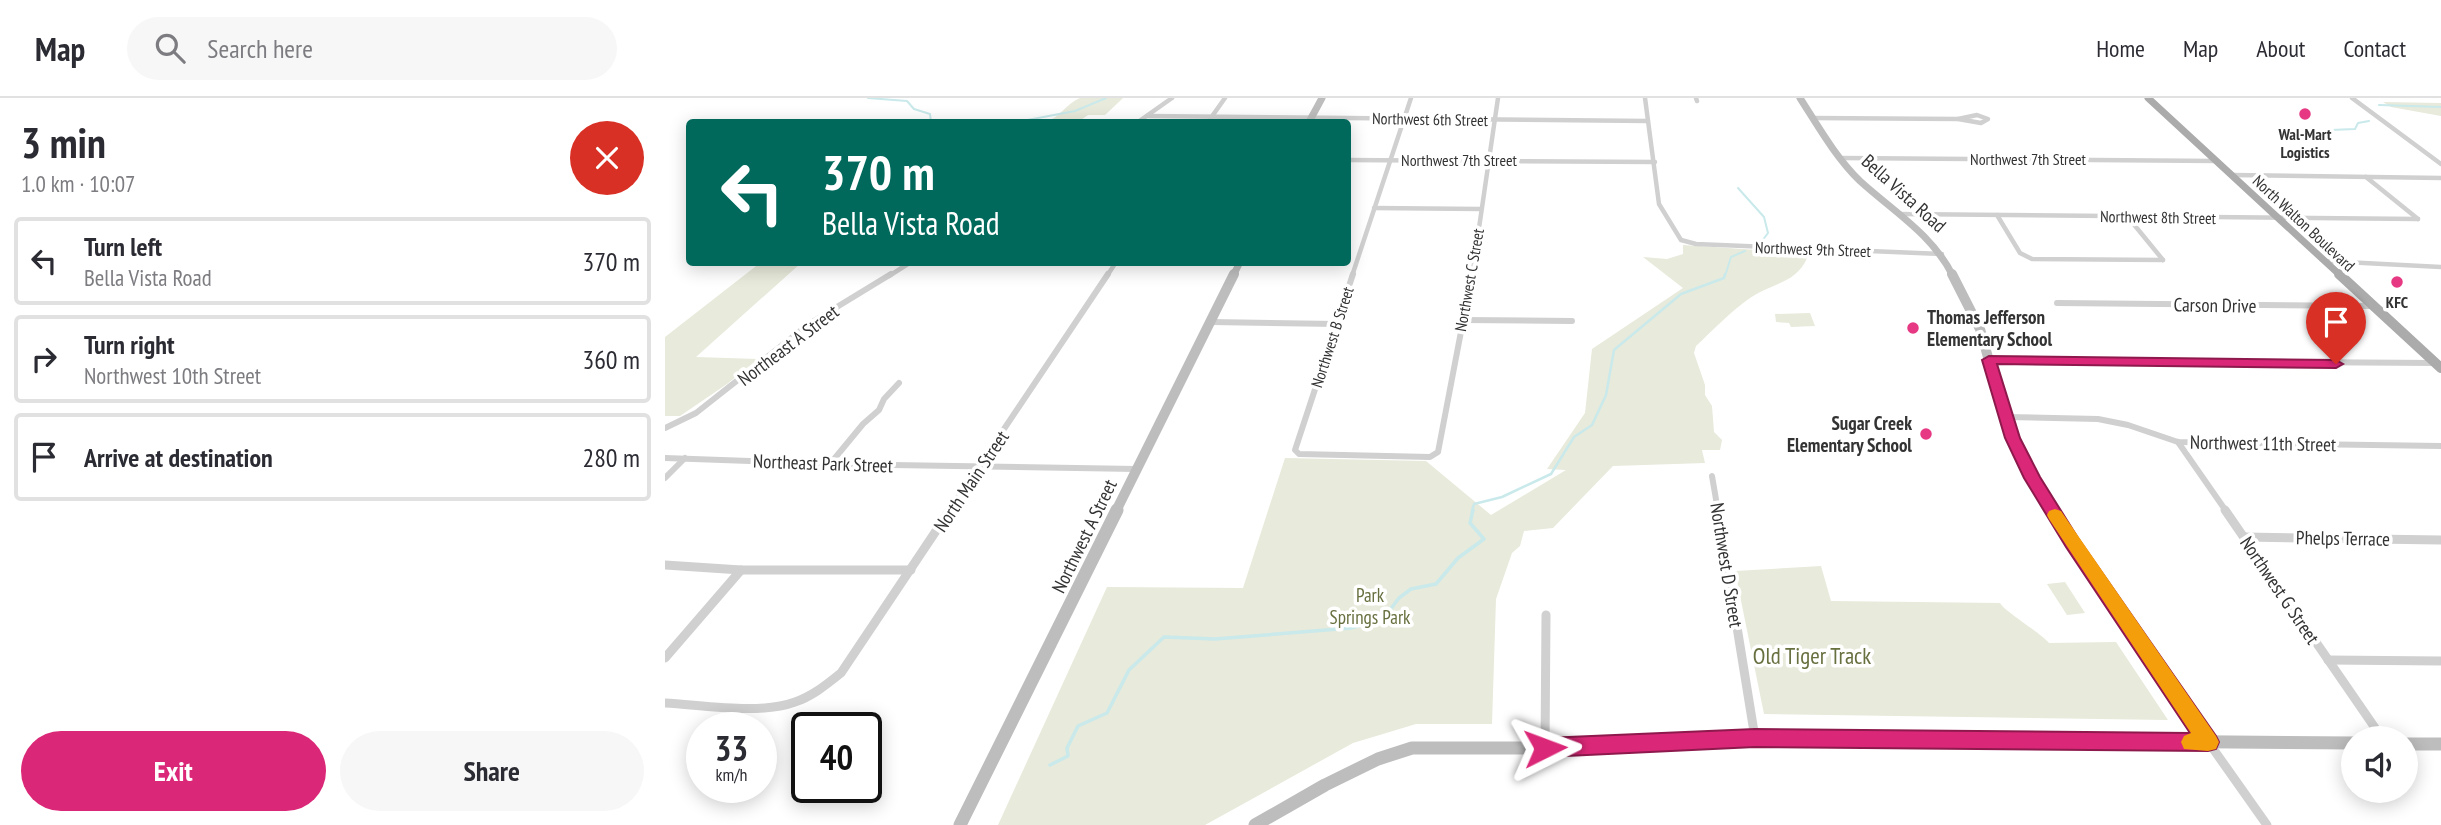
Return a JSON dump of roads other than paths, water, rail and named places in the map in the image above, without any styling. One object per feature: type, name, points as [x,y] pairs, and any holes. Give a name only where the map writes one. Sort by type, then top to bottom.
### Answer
[{"type":"main road","name":"North Walton Boulevard","points":[[2148,98],[2439,365]]},
{"type":"street","points":[[1142,119],[1172,98]]},
{"type":"street","points":[[1212,117],[1225,98]]},
{"type":"street","points":[[1312,119],[1322,98]]},
{"type":"street","name":"Northwest B Street","points":[[1299,454],[1295,450],[1411,98]]},
{"type":"street","name":"Northwest C Street","points":[[1299,454],[1430,457],[1438,453],[1475,259],[1480,209],[1498,98]]},
{"type":"street","points":[[1645,98],[1654,162]]},
{"type":"street","name":"Bella Vista Road","points":[[1800,98],[1840,158],[1858,179],[1924,234],[1942,254],[1980,329],[2005,417],[2032,478],[2072,542],[2267,825]]},
{"type":"street","points":[[2352,98],[2441,164]]},
{"type":"street","points":[[1812,118],[1958,119],[1981,123],[1988,119],[1977,115],[1958,119]]},
{"type":"street","name":"Northwest 6th Street","points":[[1147,116],[1278,119]]},
{"type":"street","name":"Northwest 6th Street","points":[[1351,120],[1648,121]]},
{"type":"street","name":"Northwest 7th Street","points":[[1840,158],[2216,161]]},
{"type":"street","name":"Northwest 7th Street","points":[[1351,160],[1654,162]]},
{"type":"street","name":"Northwest 9th Street","points":[[1654,162],[1660,204],[1678,238],[1684,241],[1696,244],[1942,254]]},
{"type":"street","points":[[2232,175],[2441,178]]},
{"type":"street","name":"Northwest 8th Street","points":[[1899,214],[2418,219],[2365,177]]},
{"type":"street","points":[[1374,208],[1480,209]]},
{"type":"street","points":[[1997,215],[2020,253],[2032,259],[2163,260],[2127,216]]},
{"type":"street","points":[[2325,261],[2441,267]]},
{"type":"street","name":"Northeast A Street","points":[[665,428],[696,413],[809,324],[904,266]]},
{"type":"street","name":"North Main Street","points":[[665,703],[790,704],[817,691],[841,673],[981,468],[1112,266]]},
{"type":"street","name":"Northwest A Street","points":[[960,825],[1238,266]]},
{"type":"street","name":"Carson Drive","points":[[2057,303],[2374,306]]},
{"type":"street","points":[[1462,320],[1572,321]]},
{"type":"street","points":[[1211,322],[1337,324]]},
{"type":"street","points":[[1989,360],[2439,365]]},
{"type":"street","points":[[829,464],[863,424],[879,410],[884,399],[899,383]]},
{"type":"street","name":"Northwest 11th Street","points":[[2005,417],[2098,419],[2128,425],[2178,442],[2441,446]]},
{"type":"street","name":"Northwest G Street","points":[[2178,442],[2374,726]]},
{"type":"street","name":"Northeast Park Street","points":[[665,458],[981,468],[1136,469]]},
{"type":"street","points":[[665,478],[685,458]]},
{"type":"street","name":"Northwest D Street","points":[[1712,476],[1755,738]]},
{"type":"street","name":"Phelps Terrace","points":[[2244,537],[2441,540]]},
{"type":"street","points":[[665,565],[741,570],[911,570]]},
{"type":"street","points":[[665,658],[741,570]]},
{"type":"street","points":[[1545,748],[1546,615]]},
{"type":"street","points":[[2328,660],[2441,661]]},
{"type":"street","points":[[1255,825],[1325,785],[1378,760],[1412,748],[1545,748],[1755,738],[2341,743]]},
{"type":"street","points":[[2418,744],[2441,744]]},
{"type":"waterway","points":[[868,98],[907,101],[914,109],[930,114],[931,119]]},
{"type":"waterway","points":[[1033,119],[1075,111],[1106,98]]},
{"type":"waterway","points":[[2379,105],[2441,107]]},
{"type":"waterway","points":[[2306,131],[2355,129],[2358,123],[2369,121]]},
{"type":"waterway","points":[[1738,188],[1764,217],[1768,233],[1762,241],[1754,243]]},
{"type":"waterway","points":[[1725,276],[1731,257],[1745,251]]},
{"type":"waterway","points":[[1472,511],[1474,504],[1502,497],[1551,474],[1574,437],[1592,425],[1606,395],[1614,350],[1681,294],[1724,278],[1725,274]]},
{"type":"waterway","points":[[1050,765],[1068,756],[1067,748],[1078,726],[1107,713],[1129,670],[1164,637],[1215,639],[1351,628],[1383,619],[1399,598],[1411,589],[1436,584],[1458,558],[1484,539],[1470,523],[1473,510]]},
{"type":"place","name":"Wal-Mart Logistics","points":[[2305,114]]},
{"type":"place","name":"KFC","points":[[2397,282]]},
{"type":"place","name":"Thomas Jefferson Elementary School","points":[[1913,328]]},
{"type":"place","name":"Sugar Creek Elementary School","points":[[1926,434]]},
{"type":"park label","name":"Park Springs Park","points":[[1370,606]]},
{"type":"park label","name":"Old Tiger Track","points":[[1812,656]]}]
